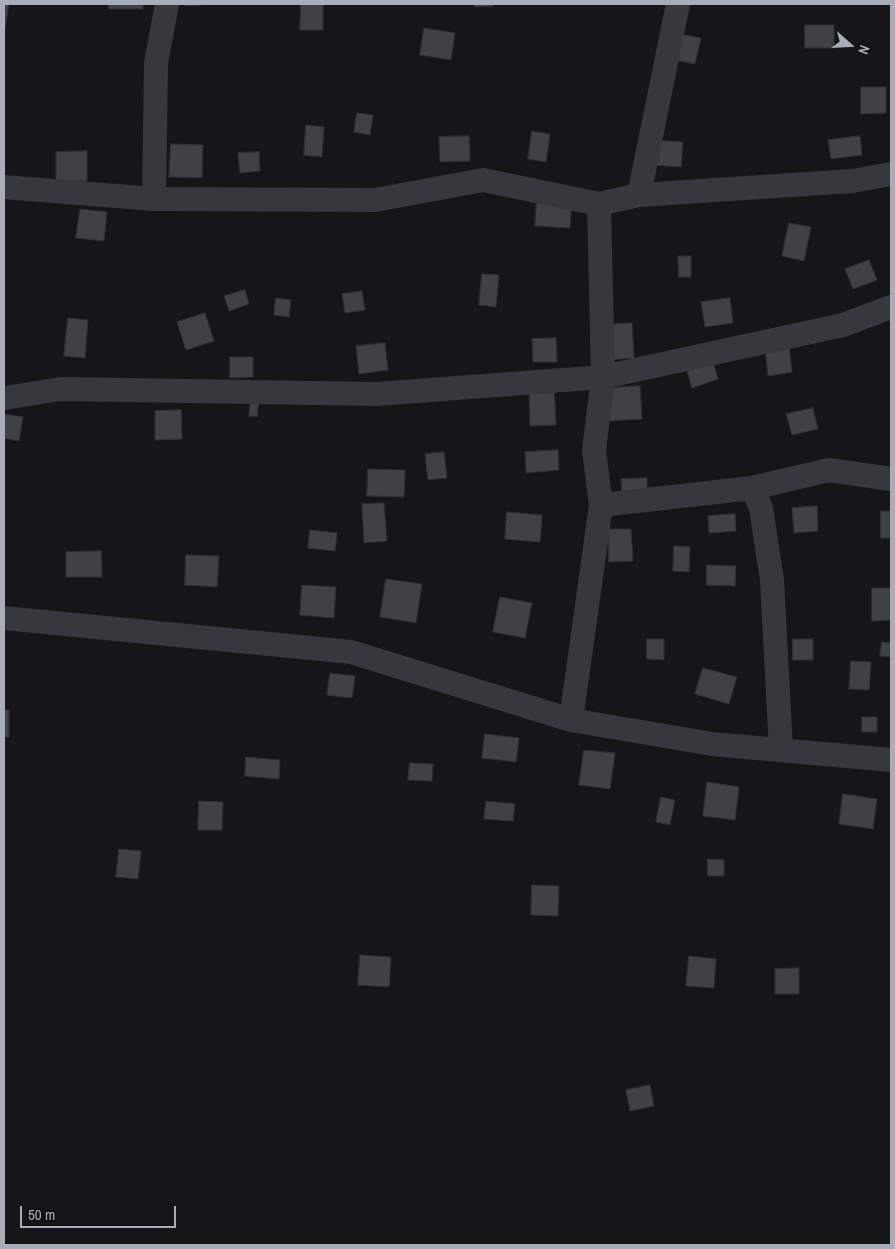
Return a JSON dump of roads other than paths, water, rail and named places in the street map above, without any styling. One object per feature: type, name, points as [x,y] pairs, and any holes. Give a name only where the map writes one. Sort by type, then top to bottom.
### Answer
[{"type":"street","points":[[154,199],[156,63],[167,4]]},
{"type":"street","points":[[639,194],[678,4]]},
{"type":"street","points":[[4,187],[154,199],[375,200],[483,180],[599,204],[639,194],[852,181],[891,174]]},
{"type":"street","points":[[571,720],[601,506],[594,450],[603,377],[599,204]]},
{"type":"street","points":[[4,398],[61,389],[377,394],[603,377],[843,325],[891,307]]},
{"type":"street","points":[[601,506],[752,488],[829,470],[891,479]]},
{"type":"street","points":[[752,488],[761,508],[772,580],[781,750]]},
{"type":"street","points":[[4,618],[351,652],[571,720],[712,744],[891,760]]}]
